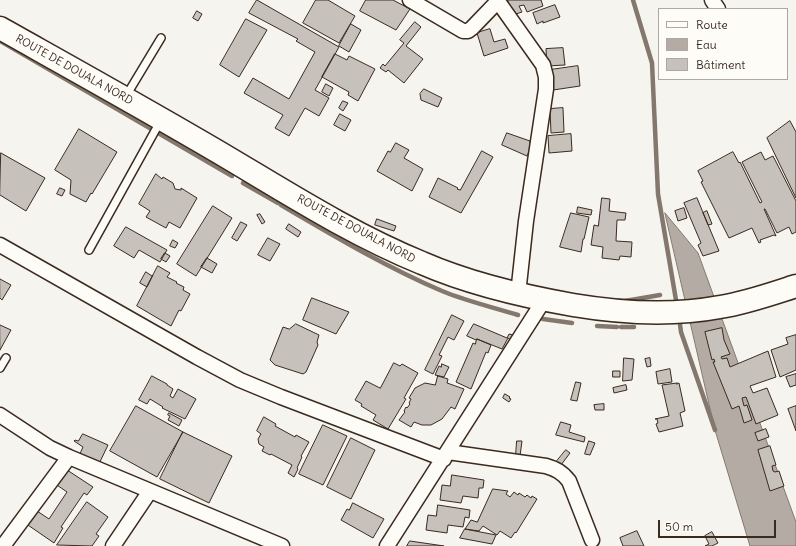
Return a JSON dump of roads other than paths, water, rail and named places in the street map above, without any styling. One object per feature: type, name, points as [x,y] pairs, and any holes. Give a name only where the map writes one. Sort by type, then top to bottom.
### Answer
[{"type":"main road","name":"ROUTE DE DOUALA NORD","points":[[0,28],[162,119],[332,219],[423,264],[462,278],[544,300],[633,312],[671,312],[719,308],[738,304],[796,286]]},
{"type":"street","points":[[410,0],[463,30],[468,31],[498,0],[543,65],[546,77],[546,89],[526,221],[518,294]]},
{"type":"street","points":[[0,245],[197,357],[240,380],[288,400],[446,455],[546,466],[556,469],[569,481],[592,540]]},
{"type":"street","points":[[388,546],[544,300]]},
{"type":"street","points":[[0,415],[50,448],[68,457],[282,546]]},
{"type":"street","points":[[3,546],[68,457]]},
{"type":"street","points":[[113,546],[150,491]]},
{"type":"lane","points":[[124,98],[161,38]]},
{"type":"lane","points":[[89,250],[162,119]]},
{"type":"lane","points":[[0,368],[6,358]]},
{"type":"water","points":[[665,213],[698,253],[796,522],[796,546],[750,546],[715,430]]},
{"type":"waterway","points":[[633,0],[652,63],[658,194],[677,306]]},
{"type":"waterway","points":[[0,41],[232,176]]},
{"type":"waterway","points":[[243,183],[278,203]]},
{"type":"waterway","points":[[281,205],[360,251],[421,282],[460,298],[518,315]]},
{"type":"waterway","points":[[625,301],[660,295]]},
{"type":"waterway","points":[[679,317],[681,332],[715,430]]},
{"type":"waterway","points":[[543,319],[572,323]]},
{"type":"waterway","points":[[597,326],[617,327]]},
{"type":"waterway","points":[[621,327],[634,327]]}]
